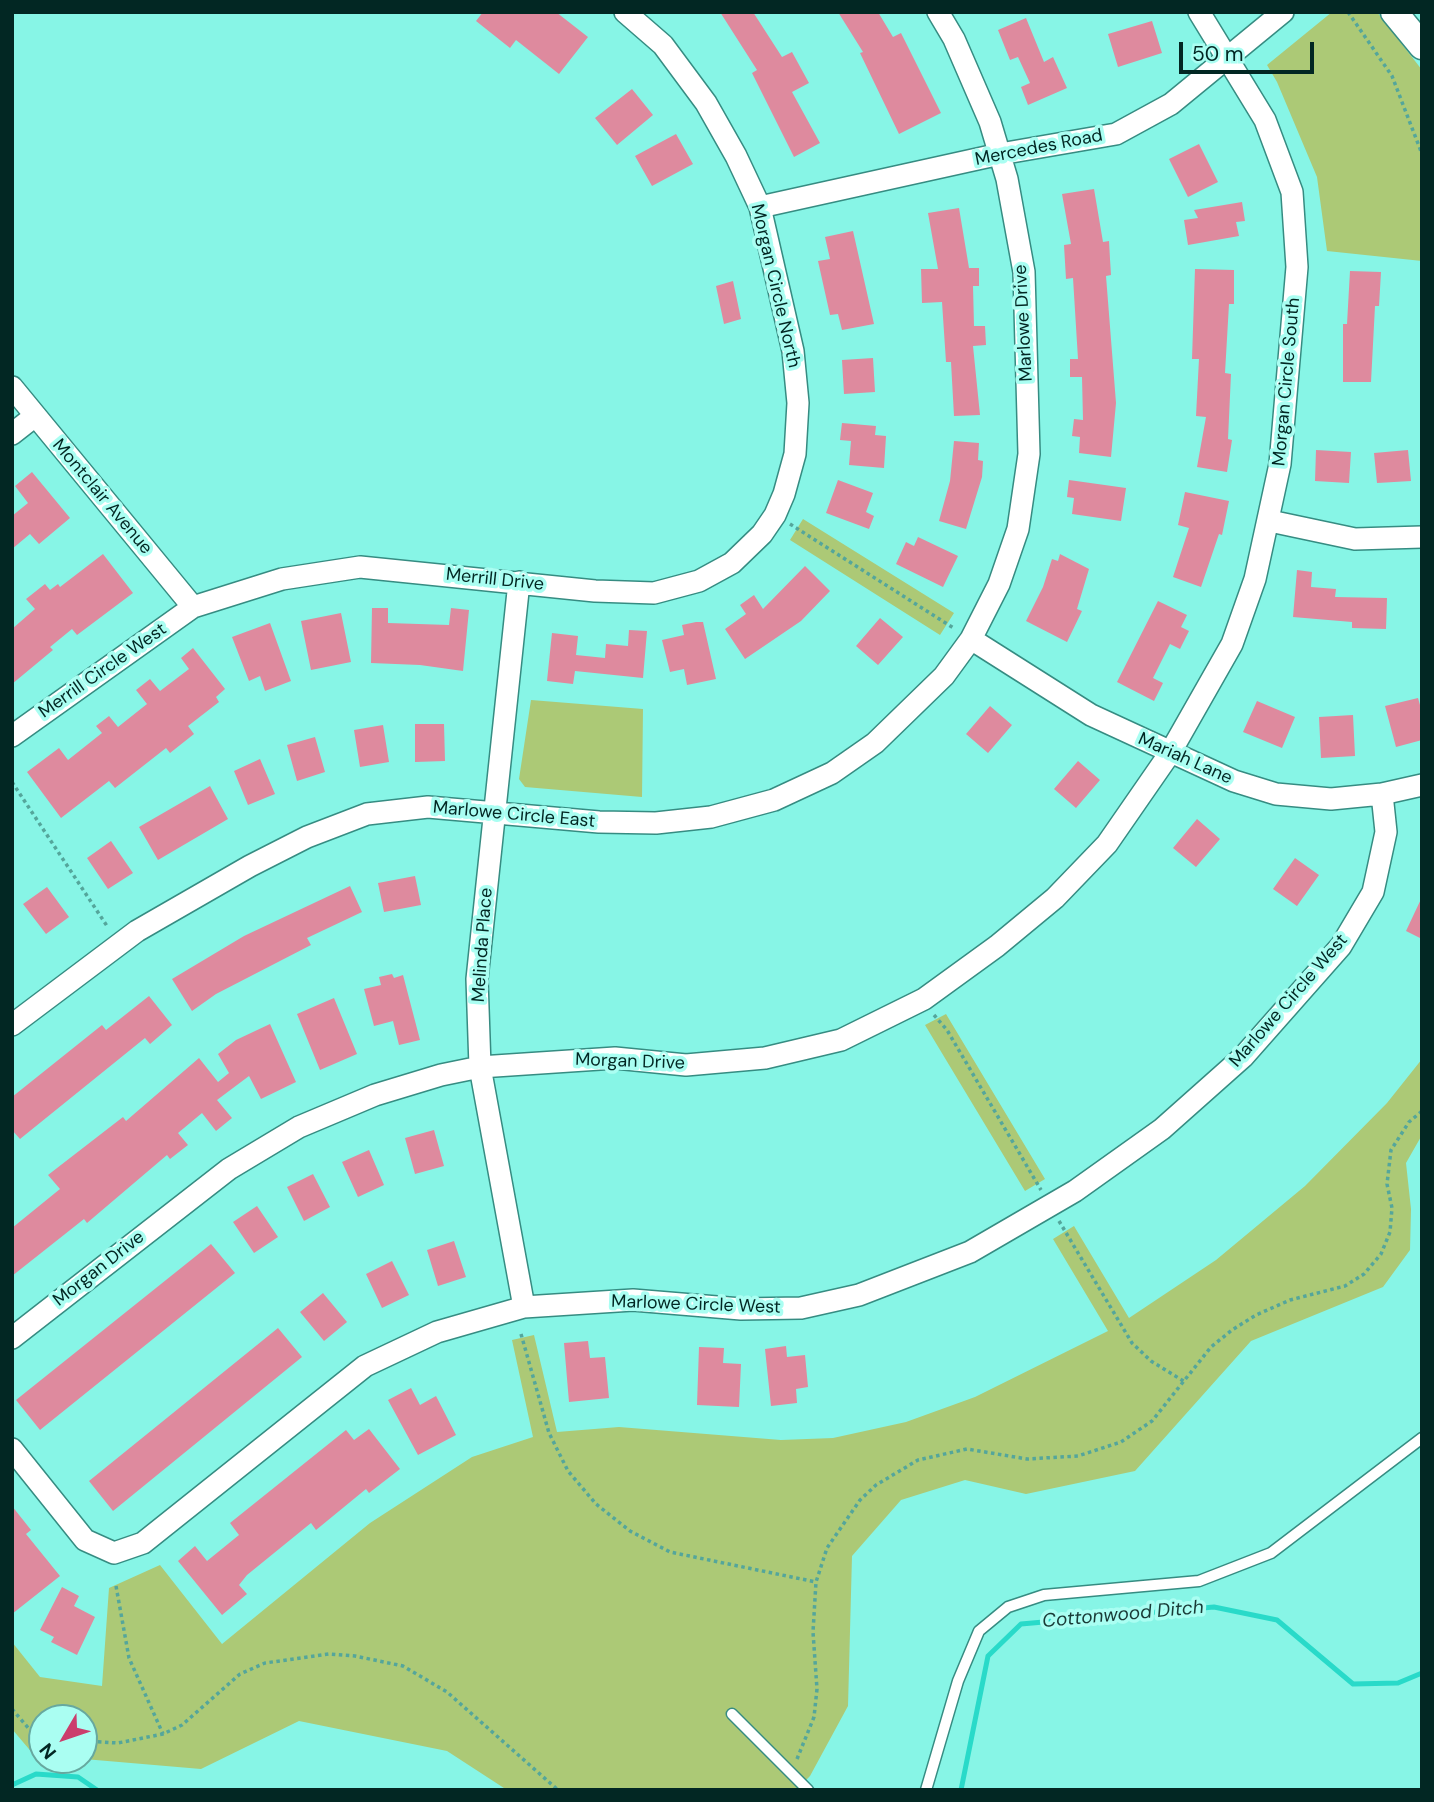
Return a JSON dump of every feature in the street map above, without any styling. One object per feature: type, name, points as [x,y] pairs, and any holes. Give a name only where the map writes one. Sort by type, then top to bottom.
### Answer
[{"type":"street","name":"Morgan Circle North","points":[[625,12],[663,45],[706,103],[736,156],[760,207],[793,351],[798,403],[795,454],[775,515]]},
{"type":"street","name":"Marlowe Drive","points":[[938,12],[954,39],[1000,154],[1024,272],[1029,454],[1017,529],[999,584],[971,639]]},
{"type":"street","name":"Morgan Circle South","points":[[1170,753],[1232,644],[1255,579],[1270,521],[1280,464],[1297,267],[1292,192],[1265,120],[1199,12]]},
{"type":"street","name":"Mercedes Road","points":[[760,207],[1000,154],[1116,134],[1171,104],[1283,12]]},
{"type":"street","points":[[1394,12],[1422,46]]},
{"type":"street","name":"Montclair Avenue","points":[[12,387],[193,607]]},
{"type":"street","points":[[12,434],[35,416]]},
{"type":"street","name":"Merrill Drive","points":[[193,607],[282,579],[360,567],[595,591],[654,593],[699,581],[732,564],[775,515]]},
{"type":"street","points":[[1270,521],[1355,539],[1422,537]]},
{"type":"street","name":"Melinda Place","points":[[519,582],[477,979],[480,1066],[524,1307]]},
{"type":"street","name":"Merrill Circle West","points":[[12,736],[193,607]]},
{"type":"street","name":"Mariah Lane","points":[[971,639],[1091,715],[1234,782],[1276,794],[1331,799],[1382,794],[1422,785]]},
{"type":"street","name":"Marlowe Circle East","points":[[12,1025],[137,931],[250,866],[307,837],[368,814],[428,807],[599,822],[656,823],[710,817],[774,800],[832,772],[875,743],[944,676],[971,639]]},
{"type":"street","name":"Morgan Drive","points":[[12,1338],[229,1168],[299,1127],[375,1095],[480,1066],[615,1058],[686,1065],[765,1059],[841,1040],[924,999],[997,946],[1055,898],[1107,844],[1170,753]]},
{"type":"street","name":"Marlowe Circle West","points":[[12,1449],[85,1540],[114,1553],[143,1543],[365,1366],[437,1332],[524,1307],[633,1300],[741,1309],[801,1308],[859,1295],[970,1252],[1051,1207],[1163,1129],[1243,1057],[1341,946],[1373,892],[1382,863],[1387,832],[1382,794]]},
{"type":"lane","points":[[926,1790],[958,1681],[979,1632],[1008,1606],[1044,1595],[1199,1581],[1270,1553],[1422,1438]]},
{"type":"lane","points":[[732,1714],[808,1790]]},
{"type":"path","points":[[1348,12],[1392,76],[1422,154]]},
{"type":"path","points":[[775,515],[971,639]]},
{"type":"path","points":[[12,782],[107,926]]},
{"type":"path","points":[[924,999],[947,1030],[1040,1187]]},
{"type":"path","points":[[790,1772],[805,1744],[814,1717],[817,1689],[813,1632],[816,1582],[827,1548],[846,1517],[876,1485],[918,1460],[967,1449],[1027,1459],[1078,1456],[1121,1442],[1142,1428],[1152,1421],[1211,1347],[1256,1315],[1290,1300],[1345,1286],[1373,1264],[1381,1254],[1390,1232],[1392,1208],[1387,1184],[1391,1150],[1409,1122],[1422,1111]]},
{"type":"path","points":[[1062,1226],[1132,1343],[1151,1361],[1185,1382]]},
{"type":"path","points":[[521,1334],[549,1433],[568,1471],[596,1504],[630,1531],[670,1552],[816,1582]]},
{"type":"path","points":[[116,1586],[129,1658],[163,1734]]},
{"type":"path","points":[[98,1742],[118,1743],[163,1734],[181,1725],[240,1674],[265,1663],[329,1654],[355,1656],[403,1666],[436,1684],[469,1709],[558,1790]]},
{"type":"path","points":[[12,1709],[28,1728]]},
{"type":"green space","points":[[1332,12],[1377,12],[1422,70],[1422,261],[1327,251],[1317,177],[1277,82],[1267,65]]},
{"type":"green space","points":[[803,519],[954,613],[940,635],[790,540]]},
{"type":"green space","points":[[531,700],[643,709],[642,797],[525,787],[519,779]]},
{"type":"green space","points":[[946,1014],[1045,1179],[1025,1191],[925,1025]]},
{"type":"green space","points":[[1422,1059],[1422,1135],[1406,1163],[1411,1209],[1410,1250],[1383,1287],[1251,1341],[1135,1471],[1026,1494],[965,1480],[901,1500],[852,1556],[848,1706],[810,1776],[796,1790],[507,1790],[447,1751],[299,1721],[201,1769],[98,1760],[98,1704],[28,1704],[28,1748],[12,1729],[12,1642],[40,1677],[102,1686],[109,1588],[160,1565],[222,1644],[370,1523],[472,1457],[533,1437],[512,1340],[534,1335],[557,1432],[619,1427],[781,1440],[833,1438],[906,1422],[975,1397],[1108,1331],[1053,1239],[1074,1226],[1129,1318],[1216,1260],[1305,1186],[1387,1103]]},
{"type":"building","points":[[483,12],[556,12],[588,37],[559,74],[516,40],[510,48],[476,21]]},
{"type":"building","points":[[720,12],[753,12],[782,57],[792,52],[809,83],[792,92],[820,143],[794,157],[752,73],[757,70]]},
{"type":"building","points":[[838,12],[878,12],[893,37],[901,33],[941,113],[899,134],[860,53],[863,52]]},
{"type":"building","points":[[1026,18],[1044,62],[1053,57],[1067,88],[1028,105],[1021,87],[1030,83],[1018,57],[1010,60],[998,30]]},
{"type":"building","points":[[1152,21],[1162,53],[1118,67],[1108,34]]},
{"type":"building","points":[[632,89],[653,115],[617,145],[595,118]]},
{"type":"building","points":[[676,134],[693,164],[652,186],[635,156]]},
{"type":"building","points":[[1199,144],[1218,182],[1188,197],[1169,159]]},
{"type":"building","points":[[1094,189],[1103,242],[1109,241],[1111,275],[1106,276],[1116,403],[1111,457],[1079,453],[1080,437],[1072,436],[1074,419],[1083,420],[1082,377],[1070,377],[1070,359],[1078,359],[1073,278],[1066,279],[1064,245],[1071,244],[1062,194]]},
{"type":"building","points":[[1242,202],[1245,221],[1236,222],[1239,236],[1188,245],[1184,220],[1198,218],[1194,210]]},
{"type":"building","points":[[959,208],[969,268],[979,268],[979,286],[973,286],[974,326],[985,326],[986,345],[973,346],[980,415],[954,416],[951,362],[946,362],[942,302],[922,303],[921,269],[938,269],[928,213]]},
{"type":"building","points":[[853,231],[874,324],[842,330],[838,314],[830,315],[818,261],[830,259],[825,237]]},
{"type":"building","points":[[1195,269],[1234,270],[1234,304],[1229,304],[1225,373],[1231,374],[1228,439],[1232,440],[1227,472],[1197,467],[1206,417],[1196,416],[1199,359],[1192,359]]},
{"type":"building","points":[[1350,271],[1381,272],[1379,306],[1375,306],[1371,382],[1343,382],[1343,324],[1347,324]]},
{"type":"building","points":[[733,281],[741,319],[724,324],[716,286]]},
{"type":"building","points":[[873,358],[875,392],[844,394],[842,360]]},
{"type":"building","points":[[842,423],[876,426],[875,435],[886,436],[884,468],[849,465],[851,441],[840,440]]},
{"type":"building","points":[[954,441],[979,443],[978,460],[983,461],[982,477],[966,529],[939,521],[950,481]]},
{"type":"building","points":[[1316,450],[1351,452],[1349,483],[1315,481]]},
{"type":"building","points":[[1408,450],[1411,481],[1377,483],[1374,453]]},
{"type":"building","points":[[32,472],[70,518],[39,544],[30,534],[12,549],[12,516],[28,503],[15,486]]},
{"type":"building","points":[[838,480],[873,493],[866,512],[874,516],[869,529],[826,513]]},
{"type":"building","points":[[1069,480],[1126,488],[1121,521],[1072,514],[1074,498],[1067,497]]},
{"type":"building","points":[[1185,492],[1229,501],[1222,535],[1219,534],[1201,587],[1173,577],[1189,528],[1178,525]]},
{"type":"building","points":[[918,537],[958,556],[943,587],[896,564],[906,542],[914,546]]},
{"type":"building","points":[[103,554],[133,593],[77,635],[72,629],[50,647],[53,650],[12,684],[12,629],[35,609],[26,599],[45,584],[50,590],[58,584],[60,587]]},
{"type":"building","points":[[1060,554],[1089,569],[1077,609],[1082,611],[1067,642],[1026,621],[1043,587],[1052,559],[1058,561]]},
{"type":"building","points":[[805,566],[830,591],[801,621],[745,659],[725,629],[746,614],[740,605],[754,595],[763,609]]},
{"type":"building","points":[[1297,570],[1312,572],[1311,587],[1336,589],[1335,597],[1387,598],[1386,629],[1352,628],[1352,622],[1293,617]]},
{"type":"building","points":[[1158,601],[1187,615],[1181,627],[1189,631],[1180,649],[1170,644],[1153,678],[1163,683],[1154,701],[1117,682]]},
{"type":"building","points":[[372,608],[388,608],[388,623],[449,625],[451,608],[469,610],[463,671],[420,665],[371,663]]},
{"type":"building","points":[[341,613],[351,662],[311,670],[301,621]]},
{"type":"building","points":[[880,618],[903,637],[878,665],[856,646]]},
{"type":"building","points":[[703,622],[716,679],[687,685],[684,669],[670,672],[662,640],[684,635],[682,625]]},
{"type":"building","points":[[270,623],[291,681],[265,691],[260,676],[249,681],[232,637]]},
{"type":"building","points":[[629,630],[647,631],[643,678],[575,671],[573,684],[547,681],[552,633],[578,636],[576,655],[605,658],[606,644],[628,646]]},
{"type":"building","points":[[193,648],[225,689],[216,697],[219,702],[188,726],[194,734],[170,753],[166,748],[115,788],[109,781],[61,818],[27,772],[59,748],[68,760],[102,733],[96,726],[109,716],[118,727],[147,704],[136,690],[150,679],[160,691],[189,669],[181,658]]},
{"type":"building","points":[[1418,698],[1422,712],[1422,740],[1396,747],[1385,706]]},
{"type":"building","points":[[1257,701],[1295,717],[1282,748],[1243,732]]},
{"type":"building","points":[[990,706],[1012,725],[988,753],[966,734]]},
{"type":"building","points":[[1353,715],[1355,756],[1321,758],[1319,717]]},
{"type":"building","points":[[415,724],[444,724],[445,761],[415,762]]},
{"type":"building","points":[[383,725],[389,762],[360,767],[354,730]]},
{"type":"building","points":[[315,737],[325,772],[297,781],[287,745]]},
{"type":"building","points":[[260,759],[275,794],[248,805],[234,771]]},
{"type":"building","points":[[1078,761],[1100,780],[1076,808],[1054,789]]},
{"type":"building","points":[[210,786],[228,819],[158,860],[139,827]]},
{"type":"building","points":[[1197,819],[1220,839],[1196,867],[1173,848]]},
{"type":"building","points":[[111,841],[133,873],[108,889],[87,858]]},
{"type":"building","points":[[1295,858],[1319,875],[1297,906],[1273,889]]},
{"type":"building","points":[[415,876],[421,905],[384,912],[378,883]]},
{"type":"building","points":[[350,886],[362,912],[307,938],[311,945],[216,994],[192,1011],[172,979],[244,936]]},
{"type":"building","points":[[47,887],[69,917],[46,934],[23,904]]},
{"type":"building","points":[[1422,897],[1422,939],[1406,931]]},
{"type":"building","points":[[392,974],[394,978],[403,975],[420,1040],[399,1045],[393,1021],[374,1026],[364,989],[381,985],[379,977]]},
{"type":"building","points":[[149,996],[172,1025],[150,1044],[145,1038],[20,1139],[12,1130],[12,1097],[102,1025],[106,1030]]},
{"type":"building","points":[[334,998],[357,1054],[320,1070],[297,1014]]},
{"type":"building","points":[[270,1024],[296,1082],[261,1099],[249,1076],[217,1100],[232,1118],[216,1131],[202,1113],[178,1133],[188,1145],[170,1159],[167,1155],[87,1223],[84,1219],[12,1276],[12,1228],[60,1189],[48,1175],[123,1117],[126,1121],[199,1058],[218,1082],[229,1073],[218,1054],[236,1040]]},
{"type":"building","points":[[434,1130],[444,1166],[415,1174],[405,1138]]},
{"type":"building","points":[[369,1150],[384,1185],[358,1197],[342,1162]]},
{"type":"building","points":[[313,1174],[330,1207],[304,1221],[287,1187]]},
{"type":"building","points":[[257,1206],[278,1237],[254,1253],[233,1222]]},
{"type":"building","points":[[454,1241],[466,1277],[438,1286],[427,1250]]},
{"type":"building","points":[[211,1244],[235,1273],[40,1430],[16,1400]]},
{"type":"building","points":[[392,1261],[409,1295],[382,1308],[366,1274]]},
{"type":"building","points":[[323,1293],[347,1322],[324,1341],[300,1312]]},
{"type":"building","points":[[278,1328],[302,1357],[113,1511],[89,1481]]},
{"type":"building","points":[[588,1341],[590,1358],[605,1357],[609,1398],[569,1402],[564,1343]]},
{"type":"building","points":[[786,1346],[787,1357],[805,1355],[808,1387],[796,1389],[797,1403],[771,1406],[765,1349]]},
{"type":"building","points":[[699,1347],[724,1348],[723,1363],[741,1364],[739,1407],[697,1405]]},
{"type":"building","points":[[411,1388],[420,1405],[436,1396],[456,1435],[418,1455],[388,1400]]},
{"type":"building","points":[[369,1429],[400,1469],[369,1493],[366,1489],[316,1530],[311,1523],[247,1575],[239,1585],[247,1594],[222,1615],[178,1561],[195,1546],[207,1561],[239,1535],[230,1523],[346,1430],[354,1440]]},
{"type":"building","points":[[12,1506],[31,1530],[26,1534],[60,1576],[12,1614]]},
{"type":"building","points":[[62,1587],[79,1596],[74,1606],[95,1617],[77,1655],[51,1642],[54,1637],[40,1630]]},
{"type":"waterway","name":"Cottonwood Ditch","points":[[961,1790],[988,1656],[1021,1624],[1214,1607],[1277,1620],[1353,1684],[1398,1683],[1422,1673]]},
{"type":"waterway","name":"Cottonwood Ditch","points":[[12,1785],[36,1774],[78,1777],[97,1790]]}]
